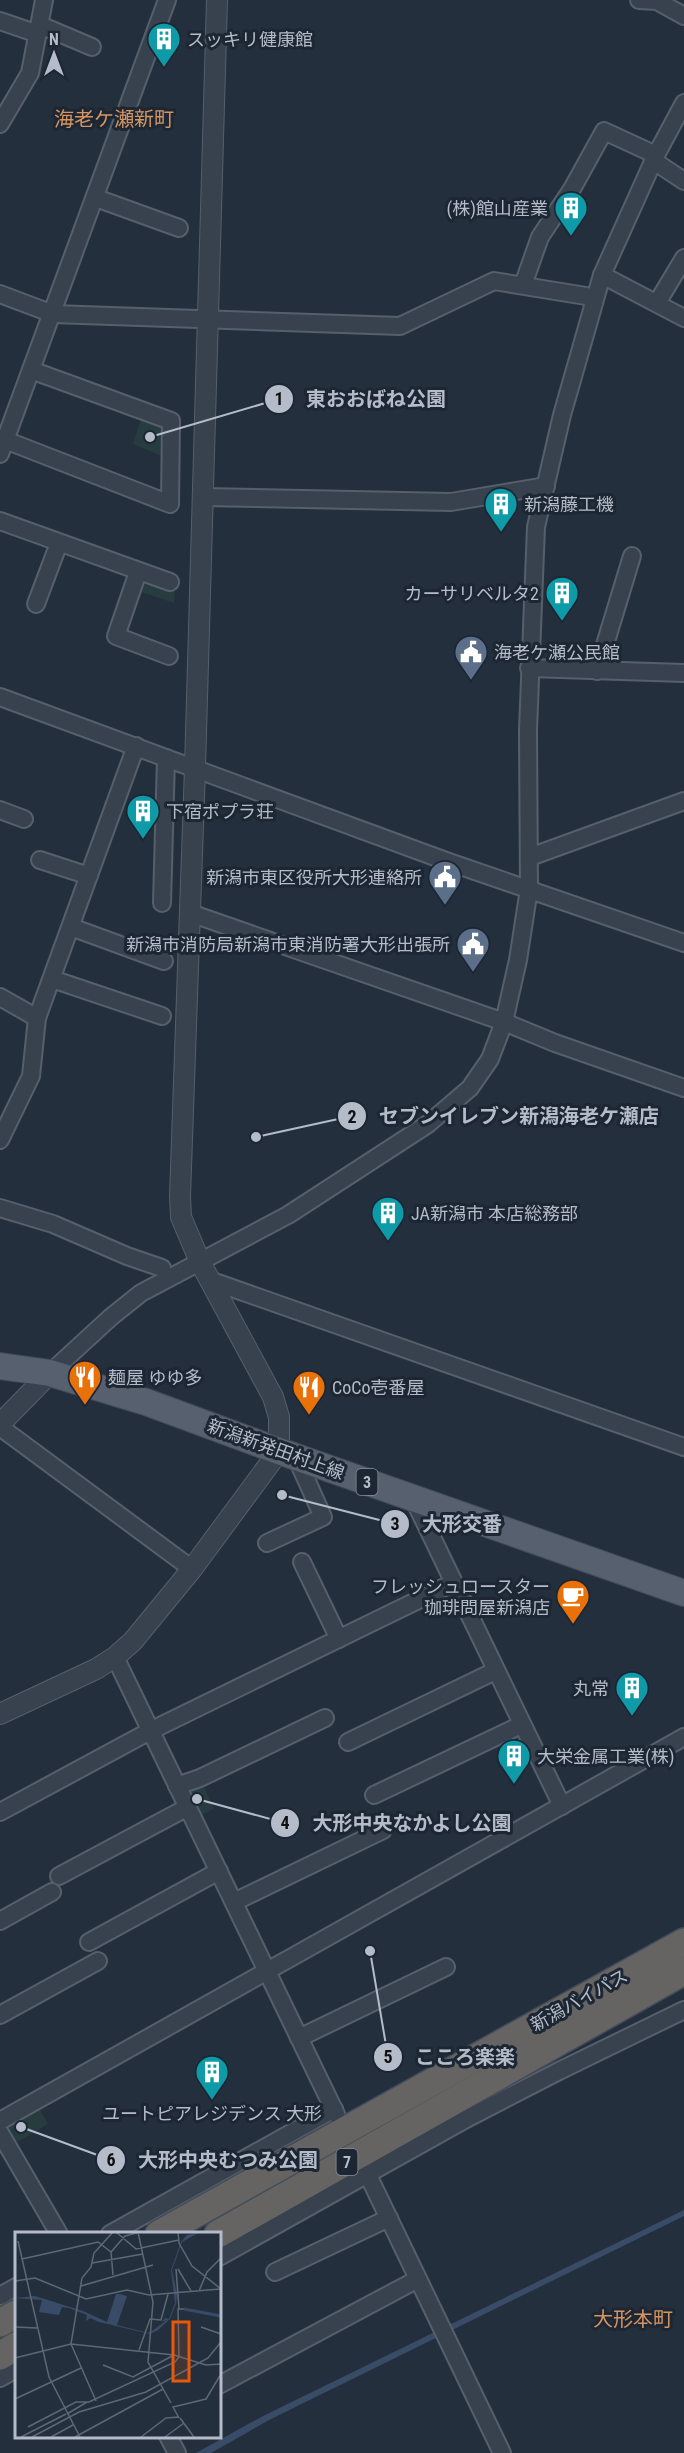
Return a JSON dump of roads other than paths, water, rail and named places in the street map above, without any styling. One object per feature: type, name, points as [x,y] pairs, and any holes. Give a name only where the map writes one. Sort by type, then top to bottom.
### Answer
[{"type":"highway","points":[[477,2056],[684,1924]]},
{"type":"highway","name":"新潟バイパス","points":[[163,2232],[684,1942]]},
{"type":"highway","name":"新潟バイパス","points":[[220,2233],[684,1971]]},
{"type":"highway","points":[[477,2089],[625,2023],[684,1992]]},
{"type":"highway","points":[[0,2323],[15,2315]]},
{"type":"highway","points":[[0,2356],[15,2347]]},
{"type":"main road","name":"新潟新発田村上線","points":[[0,1366],[50,1373],[146,1402],[684,1593]]},
{"type":"street","points":[[0,124],[5,106],[30,73],[44,0]]},
{"type":"street","points":[[31,370],[171,421],[170,504],[3,447],[7,415],[31,370],[53,314],[167,0]]},
{"type":"street","points":[[216,0],[195,768],[180,1197],[181,1216],[200,1262],[273,1397],[288,1454],[323,1517],[267,1543]]},
{"type":"street","points":[[639,0],[657,1],[684,16]]},
{"type":"street","points":[[0,21],[39,30],[92,47]]},
{"type":"street","points":[[192,1569],[0,1426],[50,1373],[141,1293],[288,1215],[428,1124],[470,1088],[490,1059],[504,1022],[518,960],[529,889],[529,668],[536,527],[602,275],[655,158],[684,103]]},
{"type":"street","points":[[523,285],[540,237],[572,189],[604,131],[655,158],[684,181]]},
{"type":"street","points":[[96,198],[179,228]]},
{"type":"street","points":[[657,303],[684,258]]},
{"type":"street","points":[[602,275],[684,318]]},
{"type":"street","points":[[0,294],[53,314],[400,326],[494,281],[586,296],[594,300]]},
{"type":"street","points":[[202,497],[451,502],[546,486]]},
{"type":"street","points":[[0,521],[170,582]]},
{"type":"street","points":[[36,604],[59,543]]},
{"type":"street","points":[[597,671],[632,556]]},
{"type":"street","points":[[138,572],[116,636],[169,656]]},
{"type":"street","points":[[529,668],[684,673]]},
{"type":"street","points":[[0,697],[446,861],[684,943]]},
{"type":"street","points":[[0,1140],[31,1076],[37,1018],[136,746]]},
{"type":"street","points":[[162,903],[166,758]]},
{"type":"street","points":[[530,856],[684,801]]},
{"type":"street","points":[[0,810],[24,819]]},
{"type":"street","points":[[40,860],[89,876]]},
{"type":"street","points":[[190,913],[504,1022],[555,1043],[684,1088]]},
{"type":"street","points":[[71,927],[164,961]]},
{"type":"street","points":[[52,979],[162,1016]]},
{"type":"street","points":[[0,997],[37,1018]]},
{"type":"street","points":[[0,1208],[54,1224],[127,1256],[162,1268]]},
{"type":"street","points":[[212,1281],[684,1447]]},
{"type":"street","points":[[0,1714],[96,1669],[115,1657],[133,1641],[288,1454]]},
{"type":"street","points":[[413,1498],[562,1806]]},
{"type":"street","points":[[302,1562],[339,1639]]},
{"type":"street","points":[[0,1812],[150,1731],[453,1583]]},
{"type":"street","points":[[114,2232],[335,2112],[115,1657]]},
{"type":"street","points":[[348,1742],[495,1671]]},
{"type":"street","points":[[177,1786],[200,1778],[325,1718]]},
{"type":"street","points":[[374,1795],[521,1725]]},
{"type":"street","points":[[0,2121],[684,1737]]},
{"type":"street","points":[[59,1876],[188,1807]]},
{"type":"street","points":[[234,1902],[383,1830]]},
{"type":"street","points":[[89,1942],[219,1871]]},
{"type":"street","points":[[0,1921],[52,1892]]},
{"type":"street","points":[[0,2015],[98,1961]]},
{"type":"street","points":[[299,2038],[446,1967]]},
{"type":"street","points":[[220,2256],[367,2173],[559,2071],[684,2010]]},
{"type":"street","points":[[0,2133],[58,2232]]},
{"type":"street","points":[[367,2173],[502,2453]]},
{"type":"street","points":[[276,2272],[389,2218]]},
{"type":"street","points":[[220,2384],[418,2279]]},
{"type":"street","points":[[0,2296],[15,2288]]},
{"type":"street","points":[[0,2378],[15,2370]]},
{"type":"street","points":[[169,2438],[177,2453]]},
{"type":"water","points":[[684,2210],[684,2216],[269,2420],[211,2453],[196,2453],[263,2416]]},
{"type":"place","name":"スッキリ健康館","points":[[164,68]]},
{"type":"place","name":"(株)館山産業","points":[[571,237]]},
{"type":"place","name":"東おおばね公園","points":[[150,437]]},
{"type":"place","name":"新潟藤工機","points":[[501,533]]},
{"type":"place","name":"カーサリベルタ2","points":[[562,622]]},
{"type":"place","name":"海老ケ瀬公民館","points":[[471,681]]},
{"type":"place","name":"下宿ポプラ荘","points":[[143,840]]},
{"type":"place","name":"新潟市東区役所大形連絡所","points":[[445,906]]},
{"type":"place","name":"新潟市消防局新潟市東消防署大形出張所","points":[[473,973]]},
{"type":"place","name":"セブンイレブン新潟海老ケ瀬店","points":[[256,1137]]},
{"type":"place","name":"JA新潟市 本店総務部","points":[[388,1242]]},
{"type":"place","name":"麺屋 ゆゆ多","points":[[85,1406]]},
{"type":"place","name":"CoCo壱番屋","points":[[309,1416]]},
{"type":"place","name":"大形交番","points":[[282,1495]]},
{"type":"place","name":"フレッシュロースター 珈琲問屋新潟店","points":[[573,1625]]},
{"type":"place","name":"丸常","points":[[632,1717]]},
{"type":"place","name":"大栄金属工業(株)","points":[[514,1785]]},
{"type":"place","name":"大形中央なかよし公園","points":[[197,1799]]},
{"type":"place","name":"こころ楽楽","points":[[370,1951]]},
{"type":"place","name":"ユートピアレジデンス 大形","points":[[212,2101]]},
{"type":"place","name":"大形中央むつみ公園","points":[[21,2127]]},
{"type":"district","name":"海老ケ瀬新町","points":[[114,119]]},
{"type":"district","name":"大形本町","points":[[633,2319]]}]
